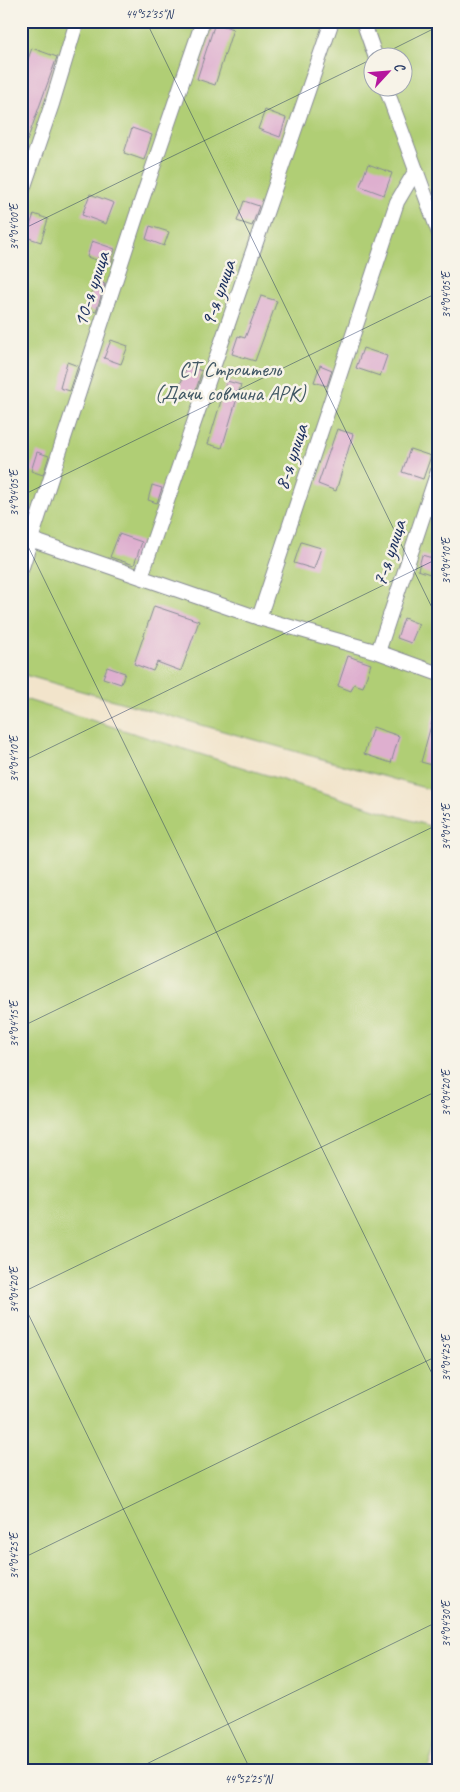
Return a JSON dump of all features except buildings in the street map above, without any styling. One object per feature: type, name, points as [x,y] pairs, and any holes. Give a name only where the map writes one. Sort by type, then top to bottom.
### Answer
[{"type":"street","points":[[21,195],[52,104],[77,21]]},
{"type":"street","name":"10-я улица","points":[[21,570],[27,537],[203,21]]},
{"type":"street","name":"9-я улица","points":[[142,577],[332,21]]},
{"type":"street","points":[[362,21],[372,48]]},
{"type":"street","points":[[390,98],[439,232]]},
{"type":"street","name":"8-я улица","points":[[259,618],[397,202],[416,170]]},
{"type":"street","name":"7-я улица","points":[[378,652],[439,468]]},
{"type":"street","points":[[27,537],[259,618],[378,652],[439,674]]},
{"type":"green space","name":"СТ Строитель (Дачи совмина АРК)","points":[[21,21],[439,21],[439,792],[21,674]]},
{"type":"green space","points":[[21,698],[439,829],[439,1733],[427,1771],[21,1771]]}]
